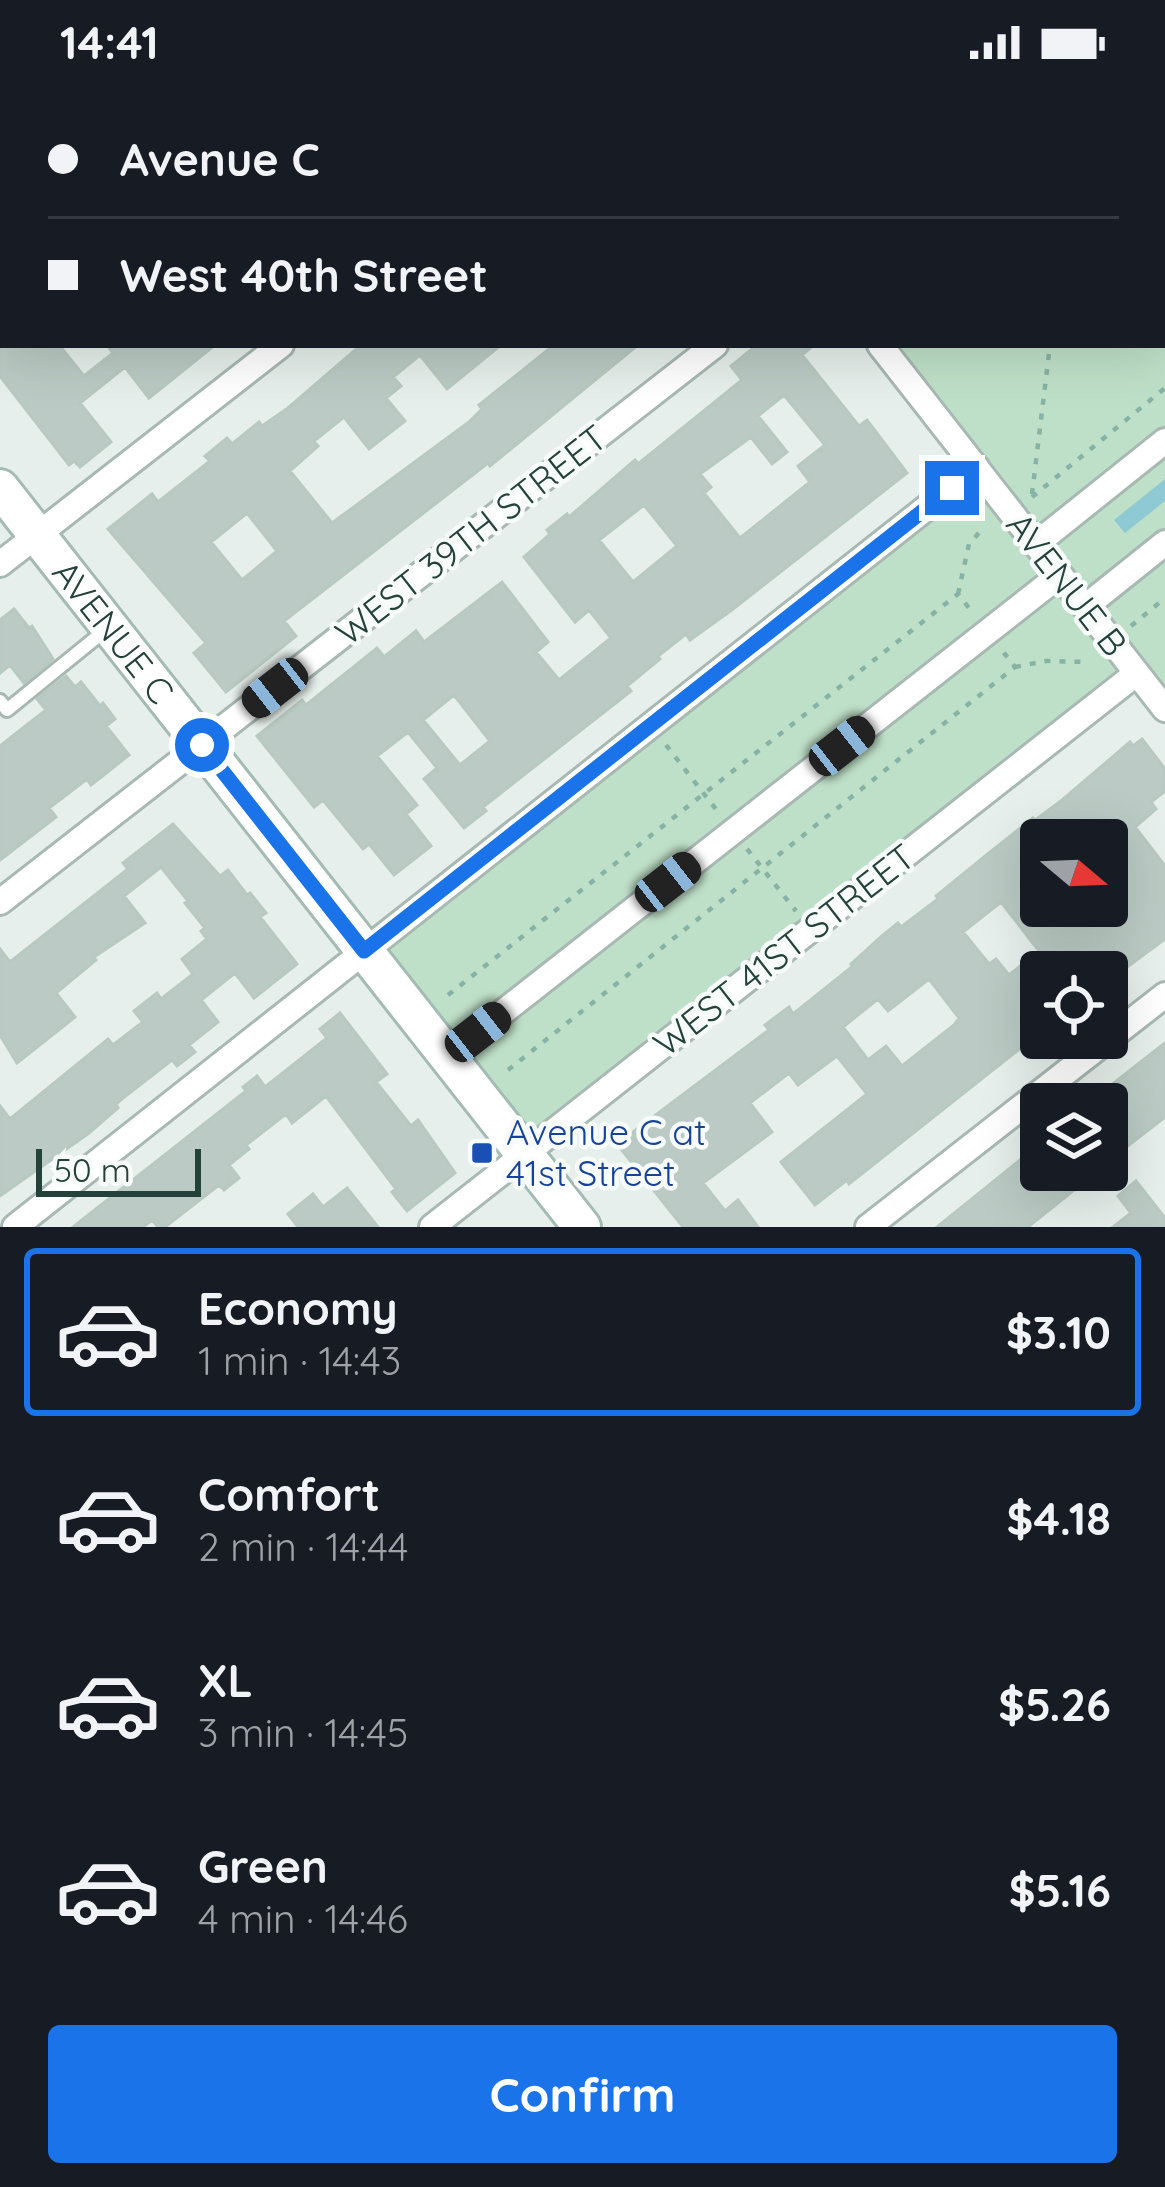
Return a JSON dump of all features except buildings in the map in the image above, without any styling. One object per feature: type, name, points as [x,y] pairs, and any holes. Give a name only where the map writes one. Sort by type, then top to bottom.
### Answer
[{"type":"main road","name":"AVENUE C","points":[[0,488],[582,1227]]},
{"type":"street","points":[[0,564],[277,348]]},
{"type":"street","name":"WEST 39TH STREET","points":[[0,902],[712,348]]},
{"type":"street","name":"AVENUE B","points":[[882,348],[1165,709]]},
{"type":"street","points":[[1036,544],[1165,441]]},
{"type":"street","points":[[15,1227],[977,468]]},
{"type":"street","points":[[1085,607],[1165,543]]},
{"type":"street","points":[[447,1056],[1060,575]]},
{"type":"street","name":"WEST 41ST STREET","points":[[432,1227],[1137,673]]},
{"type":"street","points":[[868,1227],[1165,994]]},
{"type":"lane","points":[[0,701],[7,710],[109,627]]},
{"type":"path","points":[[1050,348],[1031,501],[1165,388]]},
{"type":"path","points":[[448,995],[958,594],[969,544],[983,527]]},
{"type":"path","points":[[958,594],[973,613]]},
{"type":"path","points":[[1131,626],[1165,598]]},
{"type":"path","points":[[1001,649],[1015,667]]},
{"type":"path","points":[[508,1070],[1015,667],[1046,661],[1089,662]]},
{"type":"green space","points":[[882,348],[1165,348],[1165,708],[1139,674],[524,1155],[364,951],[976,469]]},
{"type":"water","points":[[1165,479],[1165,501],[1125,533],[1114,520]]},
{"type":"place","name":"Avenue C at 41st Street","points":[[482,1153]]},
{"type":"route","points":[[202,745],[364,951],[952,488]]}]
